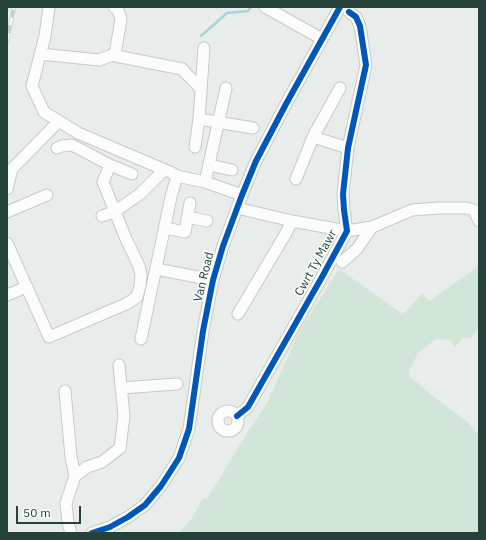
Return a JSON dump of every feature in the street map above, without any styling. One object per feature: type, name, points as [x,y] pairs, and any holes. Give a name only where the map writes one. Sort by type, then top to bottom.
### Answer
[{"type":"street","points":[[49,7],[45,36],[32,86],[44,112],[78,133],[177,176],[205,182],[242,195]]},
{"type":"street","points":[[40,54],[99,60],[115,54],[121,19],[118,10],[114,7]]},
{"type":"street","points":[[265,7],[322,39]]},
{"type":"street","name":"Van Road","points":[[92,533],[110,527],[145,505],[161,486],[179,458],[189,429],[203,330],[213,280],[223,246],[256,162],[282,110],[322,39],[344,10]]},
{"type":"street","name":"Cwrt Ty Mawr","points":[[237,416],[248,407],[347,231],[343,194],[348,148],[366,66],[360,26],[356,17],[344,10]]},
{"type":"street","points":[[195,146],[199,119],[204,48]]},
{"type":"street","points":[[111,56],[182,69],[201,89]]},
{"type":"street","points":[[205,182],[226,88]]},
{"type":"street","points":[[296,179],[313,137],[340,88]]},
{"type":"street","points":[[199,119],[253,128]]},
{"type":"street","points":[[7,189],[12,169],[58,121]]},
{"type":"street","points":[[313,137],[348,148]]},
{"type":"street","points":[[57,148],[72,145],[110,165],[132,174]]},
{"type":"street","points":[[7,243],[49,337],[126,304],[137,297],[141,275],[139,266],[114,212],[103,182],[110,165]]},
{"type":"street","points":[[208,165],[232,170]]},
{"type":"street","points":[[102,216],[114,212],[140,194],[164,170]]},
{"type":"street","points":[[141,339],[164,228],[177,176]]},
{"type":"street","points":[[7,212],[47,195]]},
{"type":"street","points":[[164,228],[185,232],[190,203]]},
{"type":"street","points":[[237,208],[292,221],[347,231],[372,227],[412,210],[432,208],[466,208],[474,210],[479,221]]},
{"type":"street","points":[[187,217],[207,221]]},
{"type":"street","points":[[238,314],[292,221]]},
{"type":"street","points":[[342,262],[357,249],[372,227]]},
{"type":"street","points":[[156,269],[213,280]]},
{"type":"street","points":[[7,295],[27,287]]},
{"type":"street","points":[[75,476],[87,467],[102,462],[120,448],[124,416],[119,366]]},
{"type":"street","points":[[121,388],[177,384]]},
{"type":"street","points":[[65,391],[71,457],[75,476],[66,503],[68,523],[71,533]]},
{"type":"green space","points":[[479,266],[479,327],[471,338],[462,338],[455,347],[450,340],[436,339],[418,353],[409,371],[410,377],[469,423],[479,436],[479,533],[179,533],[192,518],[203,498],[207,499],[267,403],[300,330],[339,269],[403,314],[422,294],[429,301]]},
{"type":"waterway","points":[[201,36],[227,13],[248,11],[251,7]]},
{"type":"railway","points":[[7,41],[14,7]]},
{"type":"cycle path","points":[[92,533],[110,527],[145,505],[161,486],[179,458],[189,429],[203,331],[213,280],[223,246],[256,161],[340,7]]},
{"type":"cycle path","points":[[237,416],[248,407],[347,231],[343,194],[348,148],[366,65],[360,26],[356,17],[349,12]]}]
